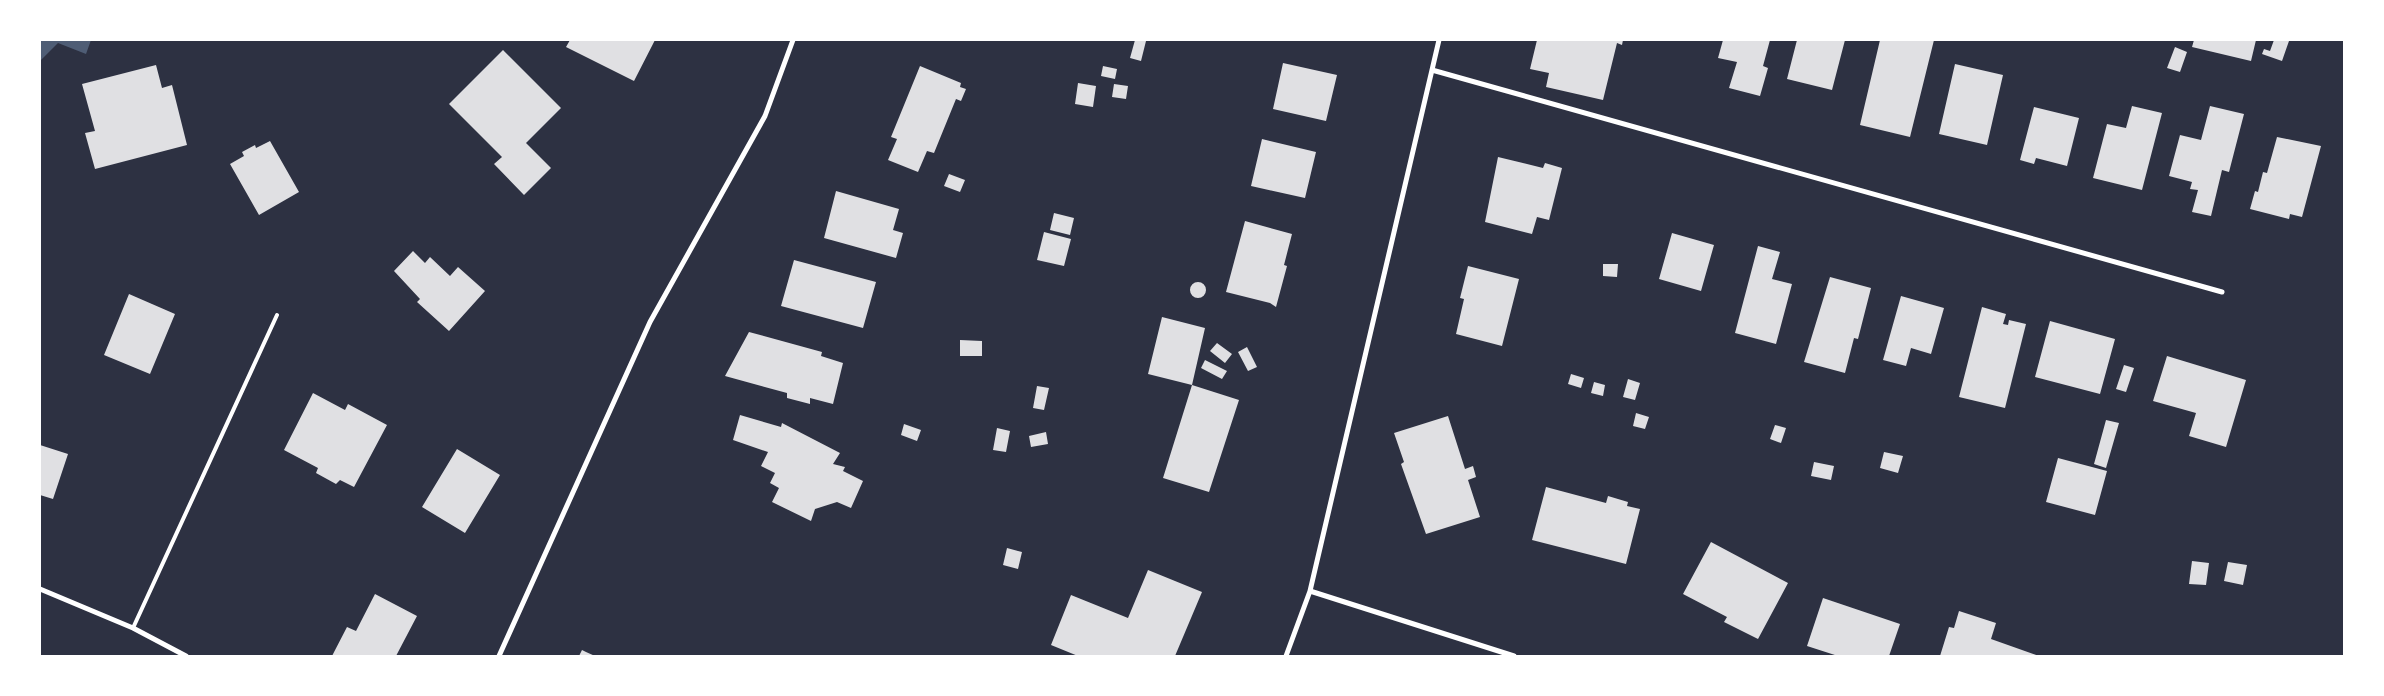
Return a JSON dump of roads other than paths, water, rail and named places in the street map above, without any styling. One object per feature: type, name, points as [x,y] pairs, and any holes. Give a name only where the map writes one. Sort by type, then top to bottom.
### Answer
[{"type":"street","points":[[499,656],[650,322],[765,116],[793,40]]},
{"type":"street","points":[[1286,656],[1310,591],[1440,40]]},
{"type":"street","points":[[1432,70],[2222,292]]},
{"type":"street","points":[[40,589],[133,628],[186,656]]},
{"type":"street","points":[[1310,591],[1514,656]]},
{"type":"lane","points":[[133,628],[277,316]]},
{"type":"water","points":[[40,40],[91,40],[86,54],[58,43],[40,61]]}]
